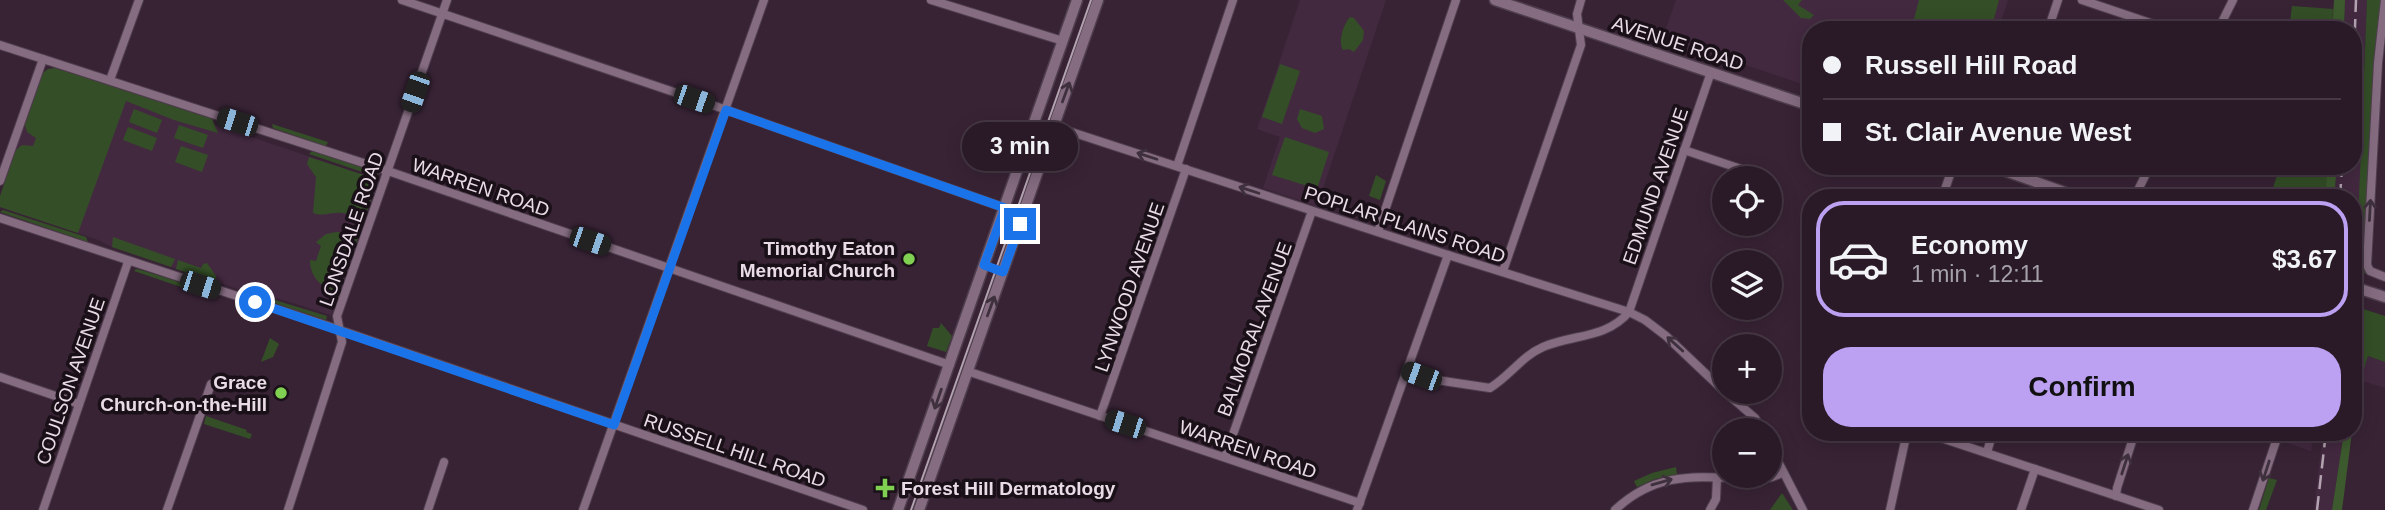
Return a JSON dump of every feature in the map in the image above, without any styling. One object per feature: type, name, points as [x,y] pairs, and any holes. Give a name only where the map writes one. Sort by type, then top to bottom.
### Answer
[{"type":"main road","points":[[898,510],[1077,0]]},
{"type":"main road","points":[[919,510],[1098,0]]},
{"type":"main road","name":"AVENUE ROAD","points":[[1495,0],[1802,103]]},
{"type":"main road","points":[[2019,175],[2054,189]]},
{"type":"main road","points":[[984,265],[1003,272]]},
{"type":"main road","points":[[2362,290],[2385,297]]},
{"type":"street","points":[[110,80],[139,0]]},
{"type":"street","points":[[402,0],[1005,208]]},
{"type":"street","name":"LONSDALE ROAD","points":[[288,510],[342,342],[337,316],[447,0]]},
{"type":"street","points":[[583,510],[764,0]]},
{"type":"street","points":[[930,0],[1063,41]]},
{"type":"street","name":"LYNWOOD AVENUE","points":[[1100,416],[1182,167],[1233,0]]},
{"type":"street","points":[[1378,231],[1456,0]]},
{"type":"street","points":[[1503,271],[1580,48],[1577,14],[1581,0]]},
{"type":"street","points":[[2051,21],[2058,0]]},
{"type":"street","points":[[2082,0],[2144,21]]},
{"type":"street","points":[[2222,21],[2233,0]]},
{"type":"street","points":[[2385,0],[2367,265],[2370,271],[2385,277]]},
{"type":"street","name":"WARREN ROAD","points":[[0,45],[388,171],[950,365]]},
{"type":"street","points":[[0,181],[43,59]]},
{"type":"street","name":"EDMUND AVENUE","points":[[1629,312],[1711,72]]},
{"type":"street","name":"POPLAR PLAINS ROAD","points":[[1053,126],[1629,312],[1667,336],[1712,380]]},
{"type":"street","points":[[1684,150],[1732,166]]},
{"type":"street","name":"BALMORAL AVENUE","points":[[1225,457],[1312,211]]},
{"type":"street","name":"RUSSELL HILL ROAD","points":[[0,218],[340,330],[863,510]]},
{"type":"street","points":[[1359,506],[1448,255]]},
{"type":"street","name":"COULSON AVENUE","points":[[43,510],[128,262]]},
{"type":"street","points":[[1407,370],[1430,379],[1490,388],[1531,352],[1561,341],[1600,333],[1629,312]]},
{"type":"street","name":"WARREN ROAD","points":[[967,371],[1225,457],[1359,506]]},
{"type":"street","points":[[0,377],[79,404]]},
{"type":"street","points":[[167,510],[211,384]]},
{"type":"street","name":"POPLAR PLAINS ROAD","points":[[1738,404],[1755,418]]},
{"type":"street","points":[[1890,510],[1905,441]]},
{"type":"street","points":[[1952,441],[2159,510]]},
{"type":"street","points":[[1987,452],[1990,441]]},
{"type":"street","points":[[2116,496],[2132,441]]},
{"type":"street","points":[[2253,510],[2275,441]]},
{"type":"street","points":[[428,510],[444,462]]},
{"type":"street","points":[[2021,510],[2035,469]]},
{"type":"street","points":[[1783,472],[1803,510]]},
{"type":"street","points":[[1615,510],[1634,494],[1665,480],[1712,478]]},
{"type":"street","points":[[1710,510],[1716,499],[1717,488]]},
{"type":"shaded area","points":[[1300,0],[1386,0],[1317,206],[1263,188],[1280,137],[1257,129]]},
{"type":"shaded area","points":[[1676,0],[2008,0],[2001,21],[1802,21],[1802,84],[1663,37]]},
{"type":"shaded area","points":[[2345,0],[2367,0],[2362,133],[2362,21],[2344,21]]},
{"type":"shaded area","points":[[51,68],[212,119],[215,125],[367,176],[371,181],[373,194],[331,315],[255,291],[250,293],[0,207],[0,196],[43,73]]},
{"type":"shaded area","points":[[2336,175],[2360,175],[2360,189],[2335,189]]},
{"type":"shaded area","points":[[2368,356],[2385,362],[2385,388],[2362,381]]},
{"type":"shaded area","points":[[2282,441],[2313,441],[2311,451]]},
{"type":"shaded area","points":[[2322,441],[2343,441],[2332,510],[2314,510]]},
{"type":"green space","points":[[1783,0],[1802,0],[1798,5],[1814,15],[1810,19],[1801,18]]},
{"type":"green space","points":[[1919,0],[1999,0],[1993,21],[1913,21]]},
{"type":"green space","points":[[2334,0],[2345,0],[2344,21],[2333,21]]},
{"type":"green space","points":[[2367,0],[2381,0],[2364,266],[2367,274],[2362,273],[2362,189],[2359,189],[2362,175]]},
{"type":"green space","points":[[2292,6],[2333,9],[2332,21],[2290,21]]},
{"type":"green space","points":[[1350,17],[1354,18],[1364,31],[1363,40],[1354,52],[1343,50],[1341,42],[1343,29]]},
{"type":"green space","points":[[1280,64],[1300,71],[1282,124],[1262,117]]},
{"type":"green space","points":[[55,68],[212,119],[218,133],[174,120],[126,101],[78,233],[0,207],[0,196],[16,150],[22,145],[33,146],[36,138],[27,132],[25,125],[43,73]]},
{"type":"green space","points":[[134,109],[162,120],[157,133],[129,122]]},
{"type":"green space","points":[[1300,109],[1322,116],[1324,129],[1315,133],[1302,128],[1297,119]]},
{"type":"green space","points":[[272,124],[328,142],[326,146],[273,128]]},
{"type":"green space","points":[[179,125],[208,135],[203,148],[174,138]]},
{"type":"green space","points":[[128,127],[157,138],[152,151],[123,140]]},
{"type":"green space","points":[[1285,137],[1329,152],[1317,189],[1272,175]]},
{"type":"green space","points":[[181,146],[208,155],[202,172],[175,162]]},
{"type":"green space","points":[[312,151],[376,172],[377,177],[309,154]]},
{"type":"green space","points":[[309,157],[367,176],[373,190],[366,215],[313,213],[316,177],[307,164]]},
{"type":"green space","points":[[1376,175],[1386,181],[1380,200],[1369,196]]},
{"type":"green space","points":[[2277,175],[2328,175],[2327,189],[2273,189]]},
{"type":"green space","points":[[2327,175],[2336,175],[2335,189],[2326,189]]},
{"type":"green space","points":[[3,210],[86,237],[88,242],[0,212]]},
{"type":"green space","points":[[349,233],[358,238],[339,290],[336,291],[317,280],[310,260],[316,261],[321,246],[316,242],[326,234]]},
{"type":"green space","points":[[113,237],[175,259],[171,267],[112,247]]},
{"type":"green space","points":[[178,260],[201,268],[207,263],[216,276],[216,282],[176,269]]},
{"type":"green space","points":[[136,269],[195,287],[193,291],[134,271]]},
{"type":"green space","points":[[255,294],[327,316],[326,320],[253,296]]},
{"type":"green space","points":[[2362,309],[2385,316],[2385,362],[2368,356],[2365,365],[2362,364]]},
{"type":"green space","points":[[941,323],[952,336],[946,352],[927,346],[933,328],[939,328]]},
{"type":"green space","points":[[270,338],[279,344],[273,357],[261,362]]},
{"type":"green space","points":[[206,416],[247,430],[246,432],[252,434],[250,439],[204,424]]},
{"type":"green space","points":[[2343,441],[2351,441],[2342,510],[2332,510]]},
{"type":"green space","points":[[1676,467],[1677,474],[1637,487],[1634,481],[1652,473]]},
{"type":"green space","points":[[2269,478],[2277,480],[2266,510],[2259,510]]},
{"type":"green space","points":[[1782,493],[1793,510],[1770,510]]},
{"type":"tram line","points":[[911,510],[1091,0]]},
{"type":"railway","points":[[2355,21],[2356,0]]},
{"type":"railway","points":[[2341,175],[2341,189]]},
{"type":"railway","points":[[2317,510],[2325,441]]},
{"type":"place","name":"Timothy Eaton Memorial Church","points":[[909,259]]},
{"type":"place","name":"Grace Church-on-the-Hill","points":[[281,393]]},
{"type":"place","name":"Forest Hill Dermatology","points":[[885,488]]},
{"type":"route","points":[[255,302],[614,425],[726,110],[1005,208],[984,265],[1003,272],[1020,224]]}]
